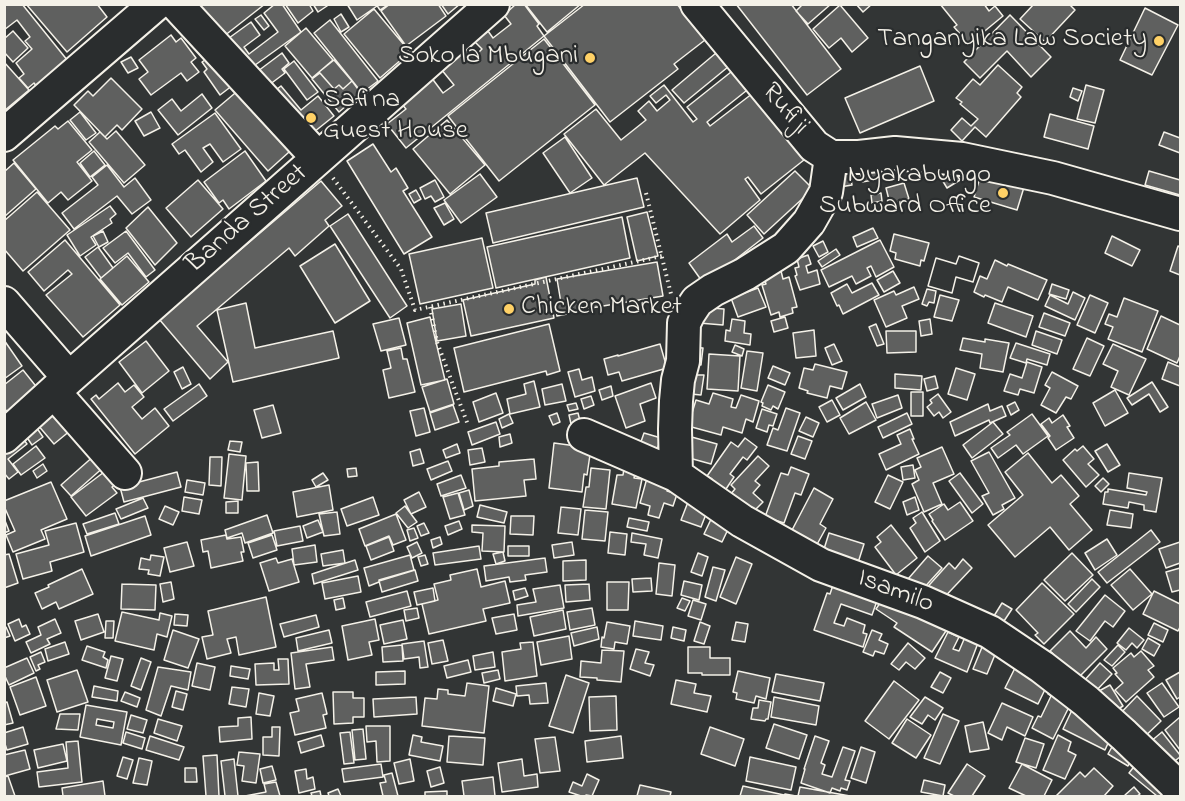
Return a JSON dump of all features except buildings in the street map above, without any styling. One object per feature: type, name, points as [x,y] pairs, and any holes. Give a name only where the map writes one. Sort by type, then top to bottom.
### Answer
[{"type":"street","points":[[4,135],[156,4]]},
{"type":"street","points":[[176,4],[318,158]]},
{"type":"street","name":"Banda Street","points":[[4,436],[494,4]]},
{"type":"street","name":"Rufiji","points":[[697,4],[814,146],[831,157],[860,157],[895,153],[962,159],[1053,178],[1180,214]]},
{"type":"street","points":[[676,475],[676,401],[683,361],[684,323],[697,301],[786,248],[809,222],[826,192],[831,157]]},
{"type":"street","points":[[4,303],[125,473]]},
{"type":"street","name":"Isamilo","points":[[584,435],[676,475],[742,521],[821,565],[923,602],[990,632],[1042,667],[1086,701],[1180,791]]},
{"type":"path","points":[[318,158],[401,269],[415,310],[662,256]]},
{"type":"path","points":[[646,193],[673,304],[689,313]]},
{"type":"path","points":[[430,307],[437,342],[468,425]]},
{"type":"place","name":"Tanganyika Law Society","points":[[1159,41]]},
{"type":"place","name":"Soko la Mbugani","points":[[590,58]]},
{"type":"place","name":"Safina Guest House","points":[[311,118]]},
{"type":"place","name":"Nyakabungo Subward Office","points":[[1003,193]]},
{"type":"place","name":"Chicken Market","points":[[509,309]]}]
